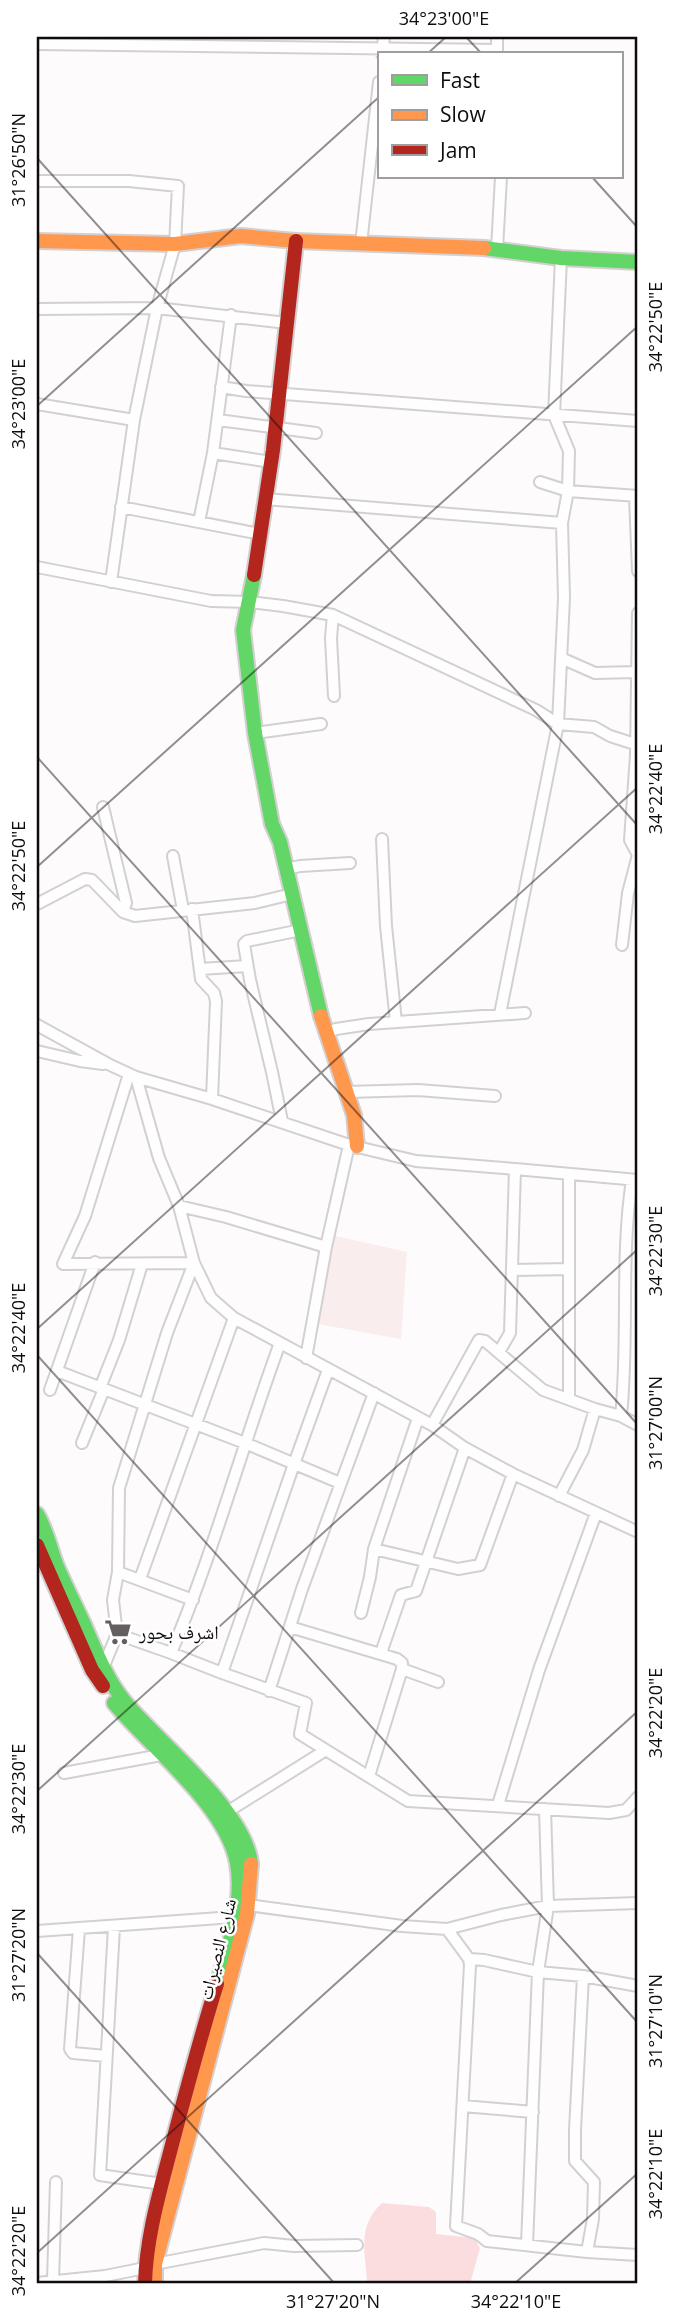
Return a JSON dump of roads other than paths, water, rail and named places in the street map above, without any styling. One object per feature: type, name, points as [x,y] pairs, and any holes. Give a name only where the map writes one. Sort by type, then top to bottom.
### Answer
[{"type":"main road","points":[[37,240],[176,244],[241,236],[296,241],[497,248],[561,258],[638,262]]},
{"type":"main road","points":[[296,241],[276,429],[250,602],[243,630],[255,733],[272,824],[280,842],[326,1033],[354,1115],[353,1146]]},
{"type":"main road","name":"شارع النصيرات","points":[[37,1514],[57,1566],[103,1668],[124,1701],[228,1812],[240,1830],[250,1855],[251,1884],[245,1925],[145,2284]]},
{"type":"main road","name":"شارع النصيرات","points":[[37,1545],[92,1670],[116,1706],[218,1818],[233,1849],[238,1871],[234,1917],[228,1946],[185,2093],[149,2237],[150,2266],[155,2284]]},
{"type":"street","points":[[37,44],[383,46],[497,52],[497,37]]},
{"type":"street","points":[[361,243],[378,91]]},
{"type":"street","points":[[497,248],[501,178]]},
{"type":"street","points":[[37,181],[129,181],[178,186],[176,244],[157,308],[134,420],[111,582]]},
{"type":"street","points":[[500,1014],[558,724],[564,597],[562,523],[568,491],[569,451],[554,415],[561,258]]},
{"type":"street","points":[[37,309],[157,308],[287,323]]},
{"type":"street","points":[[199,522],[213,453],[231,315]]},
{"type":"street","points":[[221,387],[280,394],[638,421]]},
{"type":"street","points":[[37,404],[134,420]]},
{"type":"street","points":[[218,420],[316,433]]},
{"type":"street","points":[[213,453],[271,462]]},
{"type":"street","points":[[540,482],[568,491],[637,496],[638,571]]},
{"type":"street","points":[[265,499],[562,523]]},
{"type":"street","points":[[121,507],[260,534]]},
{"type":"street","points":[[37,567],[211,601],[250,602],[333,615],[536,710],[558,724],[594,727],[610,736],[637,745]]},
{"type":"street","points":[[622,945],[628,893],[638,855],[629,841],[637,745],[638,612]]},
{"type":"street","points":[[333,615],[331,638],[334,696]]},
{"type":"street","points":[[561,658],[595,673],[637,672]]},
{"type":"street","points":[[255,733],[321,723]]},
{"type":"street","points":[[103,807],[126,903],[123,912]]},
{"type":"street","points":[[382,839],[386,926],[396,1022]]},
{"type":"street","points":[[173,856],[201,979],[214,993],[216,1001],[212,1099]]},
{"type":"street","points":[[286,869],[350,863]]},
{"type":"street","points":[[37,904],[85,879],[92,880],[123,912],[135,916],[255,903],[292,894]]},
{"type":"street","points":[[282,1121],[244,944],[247,941],[301,930]]},
{"type":"street","points":[[200,969],[247,966]]},
{"type":"street","points":[[326,1033],[336,1029],[396,1022],[525,1013]]},
{"type":"street","points":[[37,1025],[132,1075],[353,1146],[416,1161],[635,1180],[627,1210],[625,1378],[621,1416]]},
{"type":"street","points":[[37,1051],[107,1064]]},
{"type":"street","points":[[132,1075],[159,1158],[179,1206],[194,1263],[211,1298],[233,1318],[432,1425],[465,1448],[513,1474],[638,1532]]},
{"type":"street","points":[[132,1075],[85,1216],[63,1264],[194,1263]]},
{"type":"street","points":[[347,1092],[418,1090],[495,1096]]},
{"type":"street","points":[[306,1358],[326,1247],[353,1146]]},
{"type":"street","points":[[499,1352],[510,1333],[515,1169]]},
{"type":"street","points":[[569,1175],[569,1398]]},
{"type":"street","points":[[179,1206],[326,1247]]},
{"type":"street","points":[[50,1390],[95,1262]]},
{"type":"street","points":[[103,1668],[117,1634],[113,1600],[118,1572],[119,1488],[167,1333],[194,1263]]},
{"type":"street","points":[[82,1443],[119,1340],[142,1264]]},
{"type":"street","points":[[513,1270],[568,1269]]},
{"type":"street","points":[[140,1579],[233,1318]]},
{"type":"street","points":[[432,1425],[479,1340],[485,1341],[543,1390],[621,1416],[638,1425]]},
{"type":"street","points":[[171,1653],[193,1600],[280,1343]]},
{"type":"street","points":[[222,1673],[328,1370]]},
{"type":"street","points":[[57,1371],[340,1483]]},
{"type":"street","points":[[270,1691],[290,1626],[374,1393]]},
{"type":"street","points":[[559,1496],[583,1450],[595,1409]]},
{"type":"street","points":[[360,1613],[374,1549],[418,1418]]},
{"type":"street","points":[[381,1653],[401,1595],[416,1591],[465,1448]]},
{"type":"street","points":[[374,1549],[458,1569],[480,1565],[513,1474]]},
{"type":"street","points":[[498,1805],[540,1670],[596,1513]]},
{"type":"street","points":[[118,1572],[193,1600]]},
{"type":"street","points":[[290,1626],[381,1653],[402,1663],[369,1776]]},
{"type":"street","points":[[117,1634],[306,1703],[300,1734],[408,1801],[609,1813],[626,1810],[638,1797]]},
{"type":"street","points":[[402,1670],[438,1682]]},
{"type":"street","points":[[228,1812],[326,1750]]},
{"type":"street","points":[[64,1773],[161,1755]]},
{"type":"street","points":[[527,2245],[538,1972],[548,1906],[545,1809]]},
{"type":"street","points":[[248,1905],[401,1926],[447,1929],[548,1906],[638,1903]]},
{"type":"street","points":[[37,1931],[234,1917]]},
{"type":"street","points":[[114,1927],[100,2175],[162,2184]]},
{"type":"street","points":[[79,1929],[70,2049],[73,2053],[106,2056]]},
{"type":"street","points":[[447,1929],[469,1959],[456,2226],[478,2234],[487,2241],[638,2255]]},
{"type":"street","points":[[469,1959],[638,1986]]},
{"type":"street","points":[[583,1976],[575,2161],[594,2182],[593,2219],[587,2252]]},
{"type":"street","points":[[463,2106],[533,2112]]},
{"type":"street","points":[[53,2281],[56,2182]]},
{"type":"street","points":[[37,2283],[105,2276],[264,2243],[294,2246],[357,2245]]},
{"type":"place","name":"اشرف بحور","points":[[118,1632]]}]
